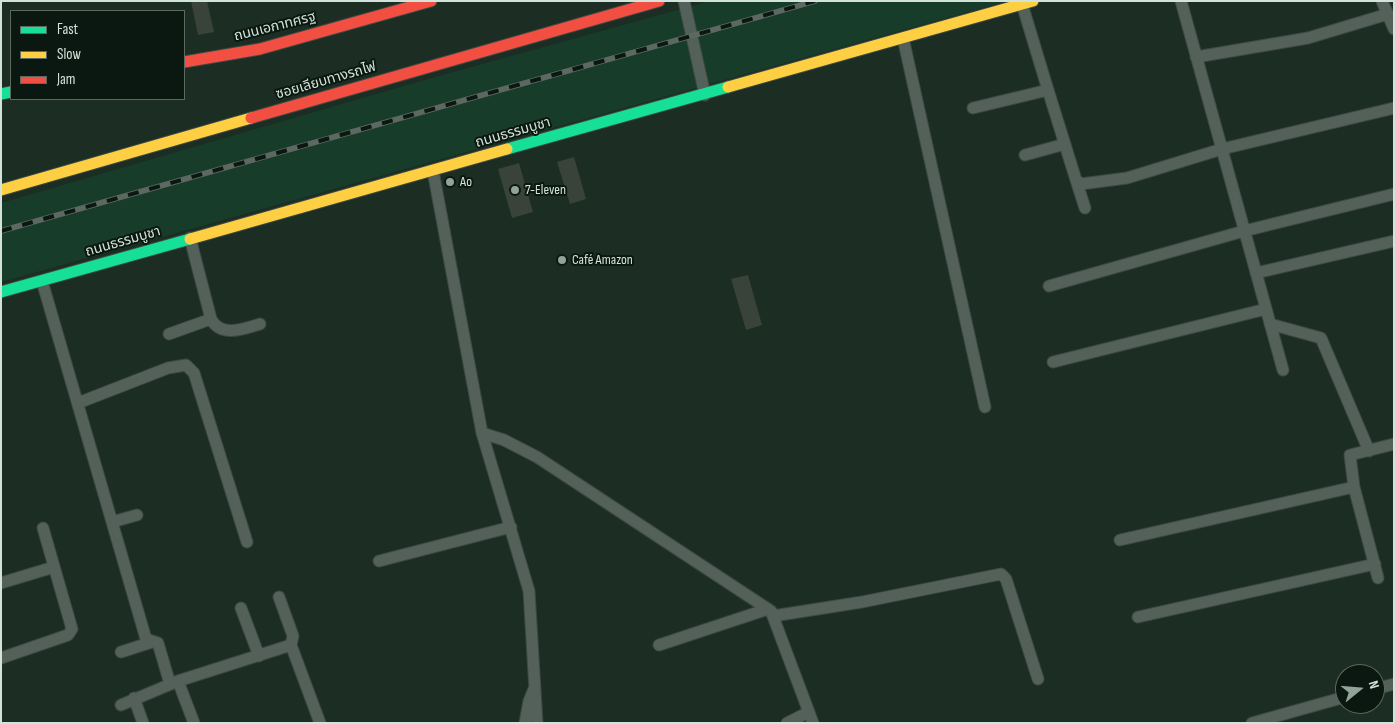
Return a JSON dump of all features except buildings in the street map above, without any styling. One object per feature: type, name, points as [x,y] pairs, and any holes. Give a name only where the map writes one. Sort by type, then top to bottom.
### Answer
[{"type":"main road","name":"ถนนเอกาทศรฐ","points":[[185,62],[260,49],[431,1]]},
{"type":"main road","name":"ซอยเลียบทางรถไฟ","points":[[1,190],[659,1]]},
{"type":"main road","name":"ถนนธรรมบูชา","points":[[1,292],[1028,3]]},
{"type":"street","points":[[684,1],[705,95]]},
{"type":"street","points":[[1181,1],[1283,370]]},
{"type":"street","points":[[1382,1],[1394,29]]},
{"type":"street","points":[[1028,3],[1048,90],[1084,208]]},
{"type":"street","points":[[1196,57],[1308,38],[1388,14]]},
{"type":"street","points":[[903,38],[985,407]]},
{"type":"street","points":[[973,108],[1048,90]]},
{"type":"street","points":[[1076,180],[1081,184],[1087,184],[1127,178],[1222,149],[1394,108]]},
{"type":"street","points":[[1024,155],[1065,144]]},
{"type":"street","points":[[433,171],[482,433],[529,591],[537,723]]},
{"type":"street","points":[[1049,286],[1244,231],[1394,194]]},
{"type":"street","points":[[190,238],[211,319],[217,327],[228,330],[240,330],[260,324]]},
{"type":"street","points":[[1256,273],[1394,241]]},
{"type":"street","points":[[42,280],[146,639],[158,643],[194,723]]},
{"type":"street","points":[[1053,362],[1266,309]]},
{"type":"street","points":[[169,334],[211,319]]},
{"type":"street","points":[[1270,324],[1321,338],[1368,451]]},
{"type":"street","points":[[78,403],[168,368],[186,365],[190,368],[194,372],[247,542]]},
{"type":"street","points":[[482,433],[504,440],[537,457],[771,613],[811,718],[787,723]]},
{"type":"street","points":[[1378,578],[1354,487],[1350,455],[1394,444]]},
{"type":"street","points":[[1120,540],[1354,487]]},
{"type":"street","points":[[112,522],[137,515]]},
{"type":"street","points":[[379,561],[511,527]]},
{"type":"street","points":[[1,658],[70,632],[72,626],[42,528]]},
{"type":"street","points":[[1138,617],[1375,564]]},
{"type":"street","points":[[1,583],[54,568]]},
{"type":"street","points":[[660,645],[771,613],[862,602],[1002,574],[1006,579],[1038,679]]},
{"type":"street","points":[[121,705],[174,682],[291,645],[294,640],[279,597]]},
{"type":"street","points":[[242,608],[259,656]]},
{"type":"street","points":[[121,652],[152,642]]},
{"type":"street","points":[[291,645],[320,723]]},
{"type":"street","points":[[525,723],[529,700],[535,688]]},
{"type":"street","points":[[134,698],[143,723]]},
{"type":"street","points":[[1252,723],[1335,700]]},
{"type":"shaded area","points":[[710,1],[1007,1],[1,282],[1,203],[421,81]]},
{"type":"railway","points":[[1,231],[815,1]]},
{"type":"traffic: fast","points":[[507,149],[728,87]]},
{"type":"traffic: fast","points":[[1,94],[10,92]]},
{"type":"traffic: fast","points":[[1,292],[190,239]]},
{"type":"traffic: slow","points":[[728,87],[1033,1]]},
{"type":"traffic: slow","points":[[1,190],[251,118]]},
{"type":"traffic: slow","points":[[190,239],[507,149]]},
{"type":"traffic: jam","points":[[185,62],[260,49],[431,1]]},
{"type":"traffic: jam","points":[[251,118],[659,1]]},
{"type":"place","name":"Ao","points":[[450,182]]},
{"type":"place","name":"7-Eleven","points":[[515,190]]},
{"type":"place","name":"Café Amazon","points":[[562,260]]}]
